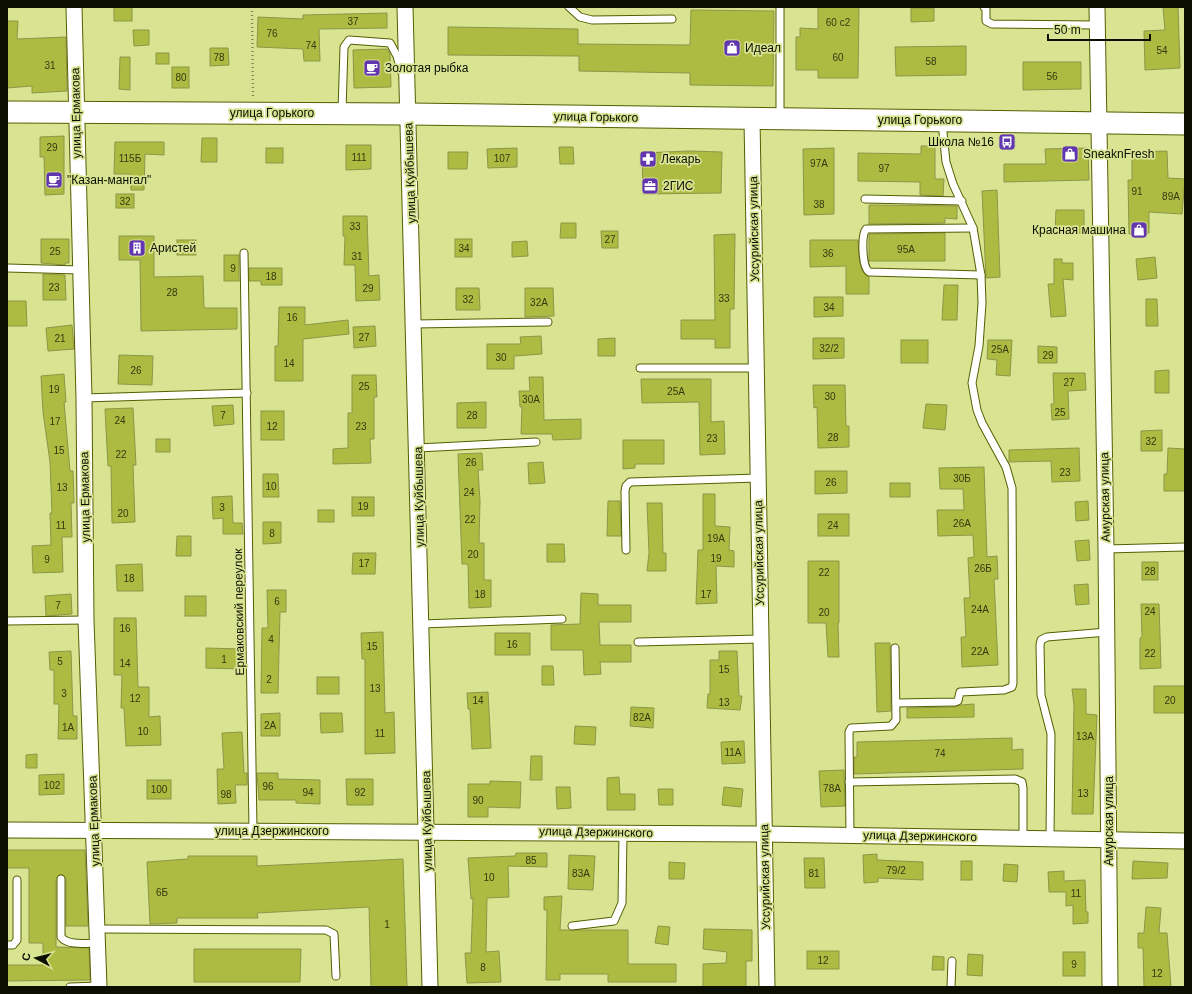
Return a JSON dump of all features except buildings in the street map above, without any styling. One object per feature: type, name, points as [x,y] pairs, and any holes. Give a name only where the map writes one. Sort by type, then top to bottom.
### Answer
[{"type":"main road","name":"улица Горького","points":[[7,112],[253,112],[342,114],[408,105],[752,120],[942,120],[1185,124]]},
{"type":"street","name":"улица Ермакова","points":[[74,7],[84,398],[86,620],[99,987]]},
{"type":"street","name":"улица Куйбышева","points":[[405,7],[418,448],[430,987]]},
{"type":"street","name":"Амурская улица","points":[[1097,7],[1110,839],[1110,987]]},
{"type":"street","name":"Уссурийская улица","points":[[752,120],[767,987]]},
{"type":"street","name":"улица Дзержинского","points":[[7,830],[253,830],[764,834],[1185,841]]},
{"type":"lane","points":[[569,7],[580,17],[592,20],[672,19]]},
{"type":"lane","points":[[780,7],[780,120]]},
{"type":"lane","points":[[984,7],[986,9],[986,22],[992,24],[1097,24]]},
{"type":"lane","points":[[342,114],[344,47],[349,40],[390,42],[397,56],[408,105]]},
{"type":"lane","points":[[896,703],[955,702],[958,701],[960,692],[1004,690],[1012,687],[1013,683],[1012,488],[1006,467],[982,423],[977,410],[972,383],[979,346],[982,303],[981,274],[973,228],[953,184],[946,162],[942,120]]},
{"type":"lane","points":[[865,199],[962,201]]},
{"type":"lane","points":[[973,228],[866,229],[863,234],[864,266],[869,272],[981,274]]},
{"type":"lane","name":"Ермаковский переулок","points":[[244,253],[253,830]]},
{"type":"lane","points":[[7,268],[80,270]]},
{"type":"lane","points":[[414,324],[548,322]]},
{"type":"lane","points":[[640,368],[757,368]]},
{"type":"lane","points":[[84,398],[247,393]]},
{"type":"lane","points":[[418,448],[536,442]]},
{"type":"lane","points":[[626,550],[625,491],[626,486],[630,482],[758,478]]},
{"type":"lane","points":[[1106,549],[1185,547]]},
{"type":"lane","points":[[422,624],[562,618]]},
{"type":"lane","points":[[7,621],[86,620]]},
{"type":"lane","points":[[1050,838],[1051,734],[1041,695],[1041,640],[1047,637],[1107,632]]},
{"type":"lane","points":[[638,642],[760,639]]},
{"type":"lane","points":[[850,835],[849,732],[851,728],[891,726],[894,724],[896,703],[895,648]]},
{"type":"lane","points":[[849,782],[1016,779],[1022,782],[1023,788],[1024,838]]},
{"type":"lane","points":[[572,926],[614,921],[622,903],[623,833]]},
{"type":"lane","points":[[61,879],[61,937],[64,941],[69,942],[98,936],[326,930],[334,934],[336,976]]},
{"type":"lane","points":[[7,945],[13,945],[17,940],[17,880]]},
{"type":"lane","points":[[951,987],[952,961]]},
{"type":"lane","points":[[70,987],[99,987]]},
{"type":"path","points":[[252,7],[253,112]]},
{"type":"place","name":"Идеал","points":[[732,48]]},
{"type":"place","name":"Золотая рыбка","points":[[372,68]]},
{"type":"place","name":"Школа №16","points":[[1007,142]]},
{"type":"place","name":"SneaknFresh","points":[[1070,154]]},
{"type":"place","name":"Лекарь","points":[[648,159]]},
{"type":"place","name":"\"Казан-мангал\"","points":[[54,180]]},
{"type":"place","name":"2ГИС","points":[[650,186]]},
{"type":"place","name":"Красная машина","points":[[1139,230]]},
{"type":"place","name":"Аристей","points":[[137,248]]}]
